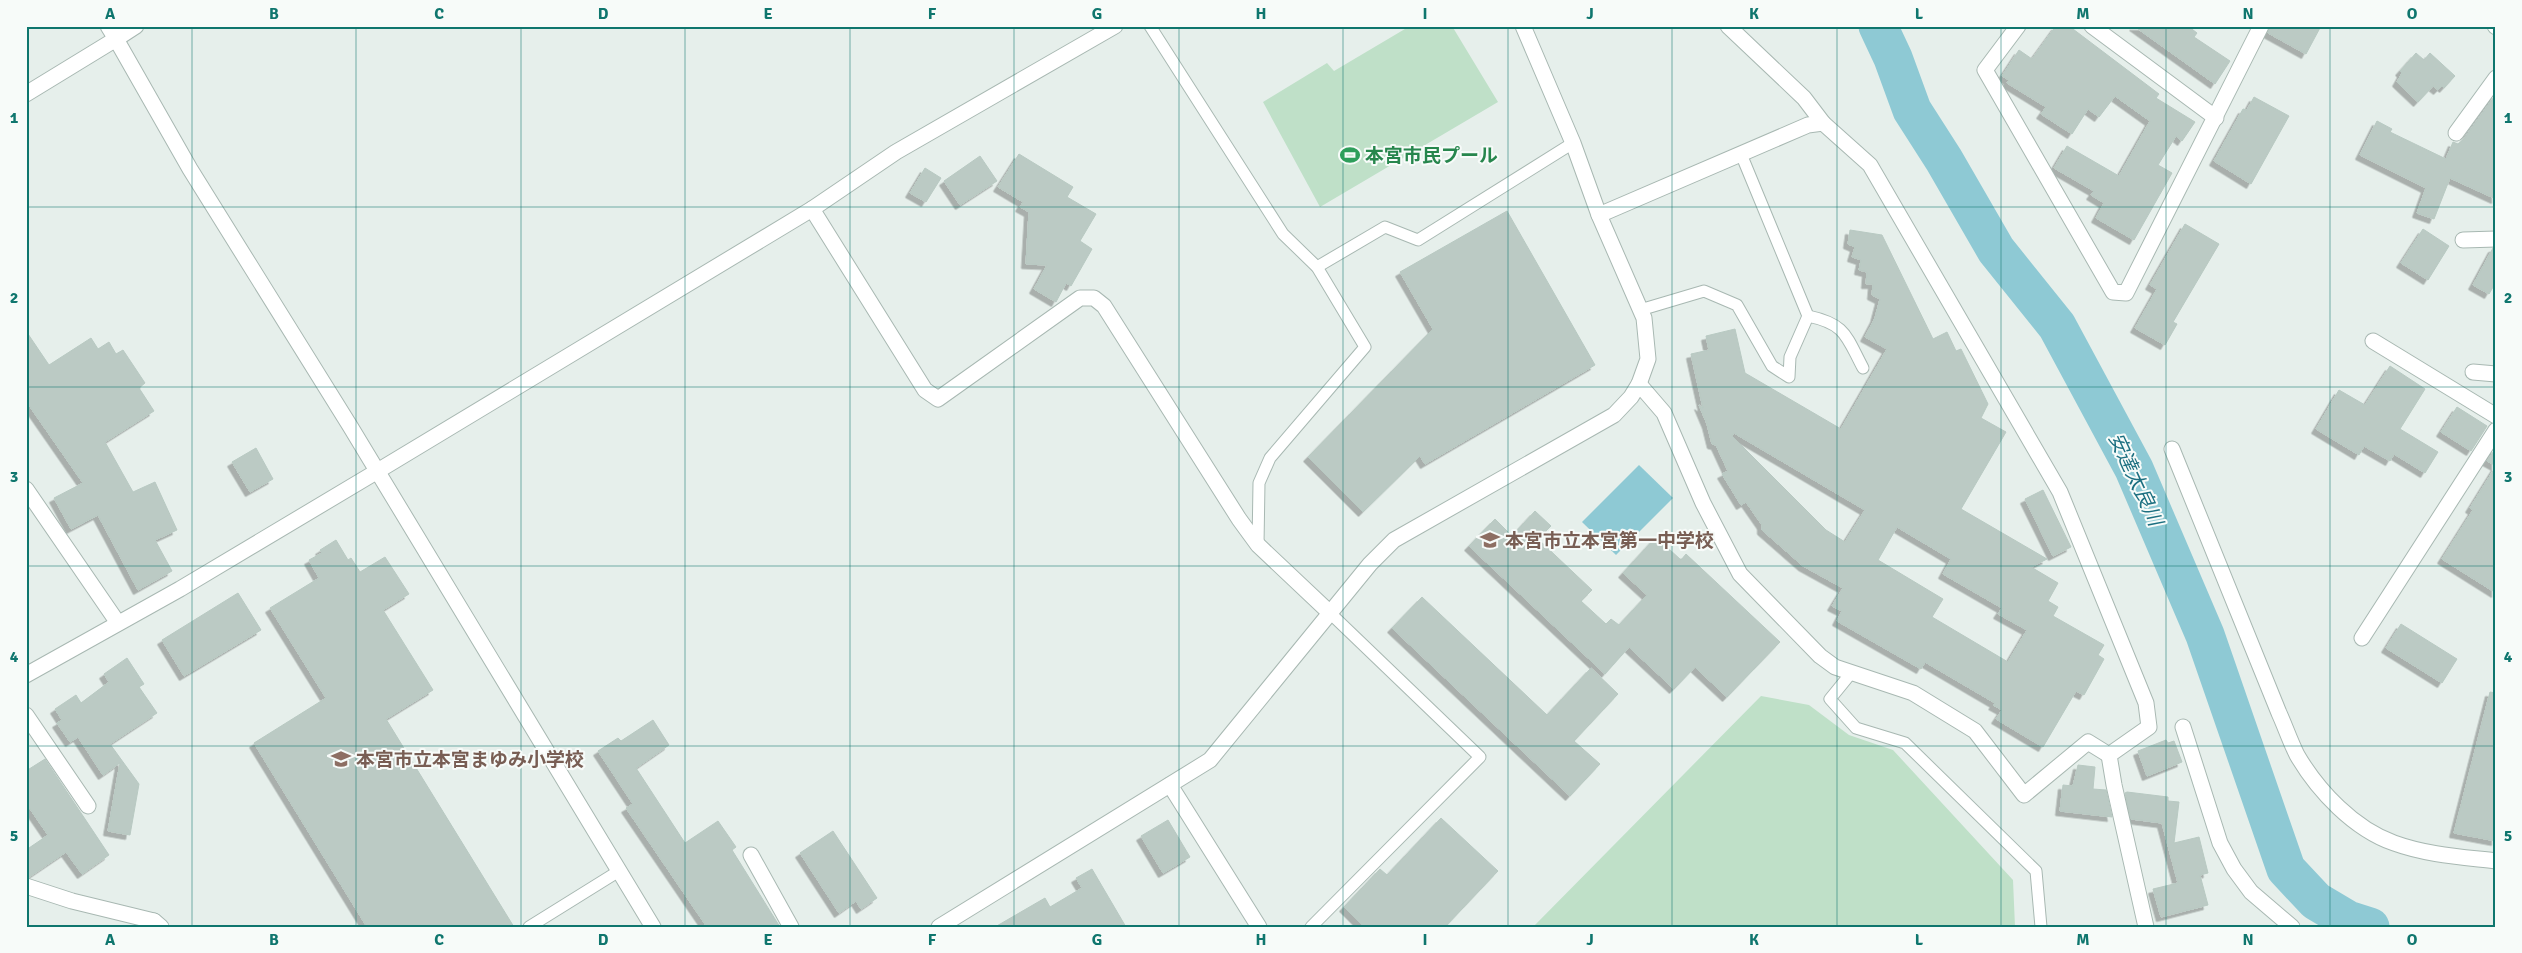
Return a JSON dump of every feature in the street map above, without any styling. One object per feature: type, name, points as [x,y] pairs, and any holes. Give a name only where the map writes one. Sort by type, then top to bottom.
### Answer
[{"type":"street","points":[[26,94],[112,33],[136,26]]},
{"type":"street","points":[[26,675],[180,589],[812,209],[896,152],[1115,26]]},
{"type":"street","points":[[939,927],[1210,760],[1370,564],[1394,540],[1614,415],[1631,397],[1639,384],[1648,359],[1647,335],[1640,310],[1599,215],[1573,143],[1523,26]]},
{"type":"street","points":[[1728,26],[1804,98],[1823,124],[1870,165],[2060,492],[2146,703],[2148,713],[2149,728],[2109,754]]},
{"type":"street","points":[[2018,26],[1985,70],[2113,292],[2126,293],[2261,26]]},
{"type":"street","points":[[2092,26],[2216,118]]},
{"type":"street","points":[[112,33],[190,169],[653,927]]},
{"type":"street","points":[[2456,132],[2496,78]]},
{"type":"street","points":[[1599,215],[1808,126],[1823,124]]},
{"type":"street","points":[[812,209],[925,390],[938,399],[1080,298],[1094,298],[1104,306],[1239,519],[1258,545],[1330,614]]},
{"type":"street","points":[[2463,240],[2496,239]]},
{"type":"street","points":[[2373,341],[2496,416]]},
{"type":"street","points":[[2472,372],[2496,374]]},
{"type":"street","points":[[1639,384],[1664,413],[1703,504],[1740,574],[1820,656],[1835,667],[1914,692],[1975,731],[2024,795],[2088,742],[2109,754]]},
{"type":"street","points":[[2362,638],[2496,430]]},
{"type":"street","points":[[2172,449],[2279,712],[2297,754],[2308,770],[2342,811],[2376,835],[2393,843],[2425,852],[2496,862]]},
{"type":"street","points":[[26,489],[118,623]]},
{"type":"street","points":[[26,715],[88,806]]},
{"type":"street","points":[[2183,727],[2205,791],[2220,843],[2234,869],[2251,892],[2292,927]]},
{"type":"street","points":[[2109,754],[2114,785],[2146,927]]},
{"type":"street","points":[[1170,785],[1259,927]]},
{"type":"street","points":[[751,855],[791,927]]},
{"type":"street","points":[[26,886],[158,924]]},
{"type":"lane","points":[[1150,26],[1283,234],[1317,267],[1365,347],[1270,458],[1259,483],[1258,545]]},
{"type":"lane","points":[[1317,267],[1385,227],[1418,240],[1573,143]]},
{"type":"lane","points":[[1640,310],[1704,291],[1738,305],[1772,366],[1788,377],[1790,357],[1808,316],[1741,154]]},
{"type":"lane","points":[[1808,316],[1829,321],[1839,327],[1863,368]]},
{"type":"lane","points":[[1311,927],[1480,757],[1330,614]]},
{"type":"lane","points":[[1852,672],[1830,699],[1856,728],[1905,743],[2036,871],[2041,927]]},
{"type":"lane","points":[[529,927],[619,871]]},
{"type":"green space","name":"本宮市民プール","points":[[1410,26],[1452,26],[1498,102],[1320,207],[1263,102],[1327,63],[1334,71]]},
{"type":"green space","points":[[1761,696],[1809,705],[1849,735],[1893,750],[2013,880],[2015,927],[1533,927]]},
{"type":"water","points":[[1639,465],[1673,498],[1616,555],[1582,522]]},
{"type":"building","points":[[2056,26],[2069,26],[2159,94],[2156,98],[2195,122],[2182,141],[2176,136],[2158,165],[2172,173],[2134,240],[2096,218],[2104,203],[2091,195],[2094,191],[2054,168],[2067,146],[2119,176],[2150,121],[2115,96],[2099,117],[2088,109],[2072,134],[2041,114],[2046,107],[2007,83],[2009,80],[2002,76],[2019,50],[2032,59]]},
{"type":"building","points":[[2134,26],[2188,26],[2197,33],[2194,37],[2230,61],[2215,84]]},
{"type":"building","points":[[2270,26],[2321,26],[2306,54],[2268,33]]},
{"type":"building","points":[[2416,53],[2424,60],[2430,53],[2455,76],[2444,88],[2442,86],[2438,90],[2433,86],[2418,102],[2397,82],[2402,73],[2400,71]]},
{"type":"building","points":[[2496,94],[2496,199],[2450,178],[2434,219],[2417,213],[2426,188],[2360,155],[2377,121],[2392,129],[2390,132],[2446,159],[2453,142],[2458,144],[2464,139]]},
{"type":"building","points":[[2254,97],[2289,116],[2251,184],[2214,161],[2243,109],[2247,110]]},
{"type":"building","points":[[1019,154],[1073,187],[1067,197],[1096,214],[1080,241],[1092,249],[1071,286],[1066,283],[1056,302],[1034,289],[1047,265],[1026,264],[1029,212],[1020,207],[1023,202],[998,187]]},
{"type":"building","points":[[980,156],[997,181],[960,205],[944,181]]},
{"type":"building","points":[[925,168],[941,178],[926,202],[910,193]]},
{"type":"building","points":[[1507,211],[1595,365],[1425,464],[1420,456],[1363,512],[1308,457],[1433,329],[1400,272]]},
{"type":"building","points":[[2185,224],[2219,244],[2173,322],[2177,324],[2165,345],[2135,328],[2157,289],[2150,285]]},
{"type":"building","points":[[2423,229],[2449,246],[2428,280],[2401,263]]},
{"type":"building","points":[[1850,230],[1882,235],[1933,339],[1947,332],[1956,351],[1961,349],[1988,404],[1981,418],[2006,432],[1961,509],[2047,559],[2031,567],[2058,583],[2048,601],[2058,607],[2053,616],[2104,645],[2098,655],[2104,659],[2084,695],[2076,691],[2043,747],[1996,719],[2002,710],[1993,705],[1995,703],[1925,662],[1921,669],[1837,621],[1842,611],[1832,606],[1843,588],[1803,566],[1762,530],[1762,525],[1746,502],[1741,505],[1722,474],[1728,471],[1716,445],[1712,444],[1707,424],[1699,405],[1703,408],[1691,354],[1709,350],[1706,336],[1735,329],[1745,373],[1841,429],[1887,349],[1865,337],[1875,318],[1880,299],[1872,295],[1873,284],[1866,284],[1867,272],[1859,270],[1861,260],[1852,257],[1855,247],[1848,244]],"holes":[[[1734,433],[1865,510],[1845,542],[1826,530],[1732,436]],[[1897,527],[1951,559],[1943,574],[2002,608],[1998,614],[2027,630],[2008,662],[1932,617],[1943,599],[1878,560]]]},
{"type":"building","points":[[2493,248],[2496,248],[2496,282],[2489,294],[2473,285]]},
{"type":"building","points":[[26,331],[49,365],[91,338],[98,349],[109,342],[116,354],[123,350],[145,383],[139,388],[154,411],[105,442],[133,492],[155,482],[177,530],[155,540],[172,571],[138,590],[98,515],[71,529],[54,498],[83,483],[26,401]]},
{"type":"building","points":[[2390,366],[2425,389],[2400,429],[2438,452],[2425,473],[2394,454],[2390,461],[2364,446],[2359,455],[2316,429],[2339,390],[2365,405]]},
{"type":"building","points":[[2457,407],[2487,426],[2471,451],[2441,432]]},
{"type":"building","points":[[256,448],[273,479],[250,492],[232,462]]},
{"type":"building","points":[[2496,448],[2496,466],[2487,461]]},
{"type":"building","points":[[2496,466],[2496,593],[2442,559],[2473,510],[2470,508]]},
{"type":"building","points":[[2043,490],[2071,547],[2053,556],[2025,499]]},
{"type":"building","points":[[1535,511],[1551,526],[1538,539],[1592,590],[1581,601],[1606,624],[1611,619],[1619,625],[1647,595],[1623,573],[1656,537],[1681,560],[1686,554],[1780,642],[1727,697],[1695,667],[1674,689],[1629,647],[1605,674],[1469,546],[1495,519],[1512,536]]},
{"type":"building","points":[[336,540],[348,560],[351,558],[360,572],[385,557],[409,594],[383,610],[433,690],[386,719],[514,927],[367,927],[254,743],[326,698],[270,608],[319,578],[309,560],[322,553],[320,550]]},
{"type":"building","points":[[238,593],[261,630],[184,676],[162,640]]},
{"type":"building","points":[[1422,597],[1547,715],[1591,668],[1618,694],[1574,741],[1600,764],[1570,796],[1392,628]]},
{"type":"building","points":[[2401,624],[2457,659],[2442,683],[2386,648]]},
{"type":"building","points":[[127,658],[144,684],[139,687],[157,713],[110,744],[139,784],[130,835],[108,831],[120,763],[103,775],[78,737],[70,742],[57,723],[62,720],[55,709],[76,695],[81,703],[109,682],[104,674]]},
{"type":"building","points":[[2490,692],[2496,693],[2496,841],[2454,833]]},
{"type":"building","points":[[653,720],[669,745],[636,768],[685,843],[718,821],[736,847],[732,850],[780,927],[707,927],[626,808],[633,804],[598,751],[618,738],[621,741]]},
{"type":"building","points":[[2166,740],[2168,743],[2174,741],[2182,762],[2147,776],[2138,751]]},
{"type":"building","points":[[45,759],[109,855],[82,874],[66,852],[29,877],[26,877],[26,850],[48,835],[26,803],[26,771]]},
{"type":"building","points":[[2078,765],[2095,767],[2093,789],[2106,790],[2112,817],[2060,811],[2063,785],[2073,786]]},
{"type":"building","points":[[2125,793],[2168,797],[2168,801],[2179,802],[2174,843],[2199,837],[2208,873],[2200,875],[2208,905],[2161,917],[2153,889],[2178,883],[2162,823],[2131,819]]},
{"type":"building","points":[[1441,818],[1498,871],[1445,927],[1364,927],[1344,907],[1380,869],[1387,875]]},
{"type":"building","points":[[1168,820],[1190,857],[1163,873],[1141,836]]},
{"type":"building","points":[[833,831],[877,898],[861,909],[856,901],[839,913],[800,853]]},
{"type":"building","points":[[1092,869],[1126,927],[995,927],[1045,898],[1050,907],[1082,888],[1076,878]]},
{"type":"waterway","name":"安達太良川","points":[[1878,26],[1893,58],[1912,110],[1944,160],[1996,250],[2057,326],[2134,469],[2205,635],[2286,869],[2316,901],[2348,920],[2370,927]]},
{"type":"place","name":"本宮市民プール","points":[[1350,155]]},
{"type":"place","name":"本宮市立本宮第一中学校","points":[[1490,540]]},
{"type":"place","name":"本宮市立本宮まゆみ小学校","points":[[341,759]]}]
